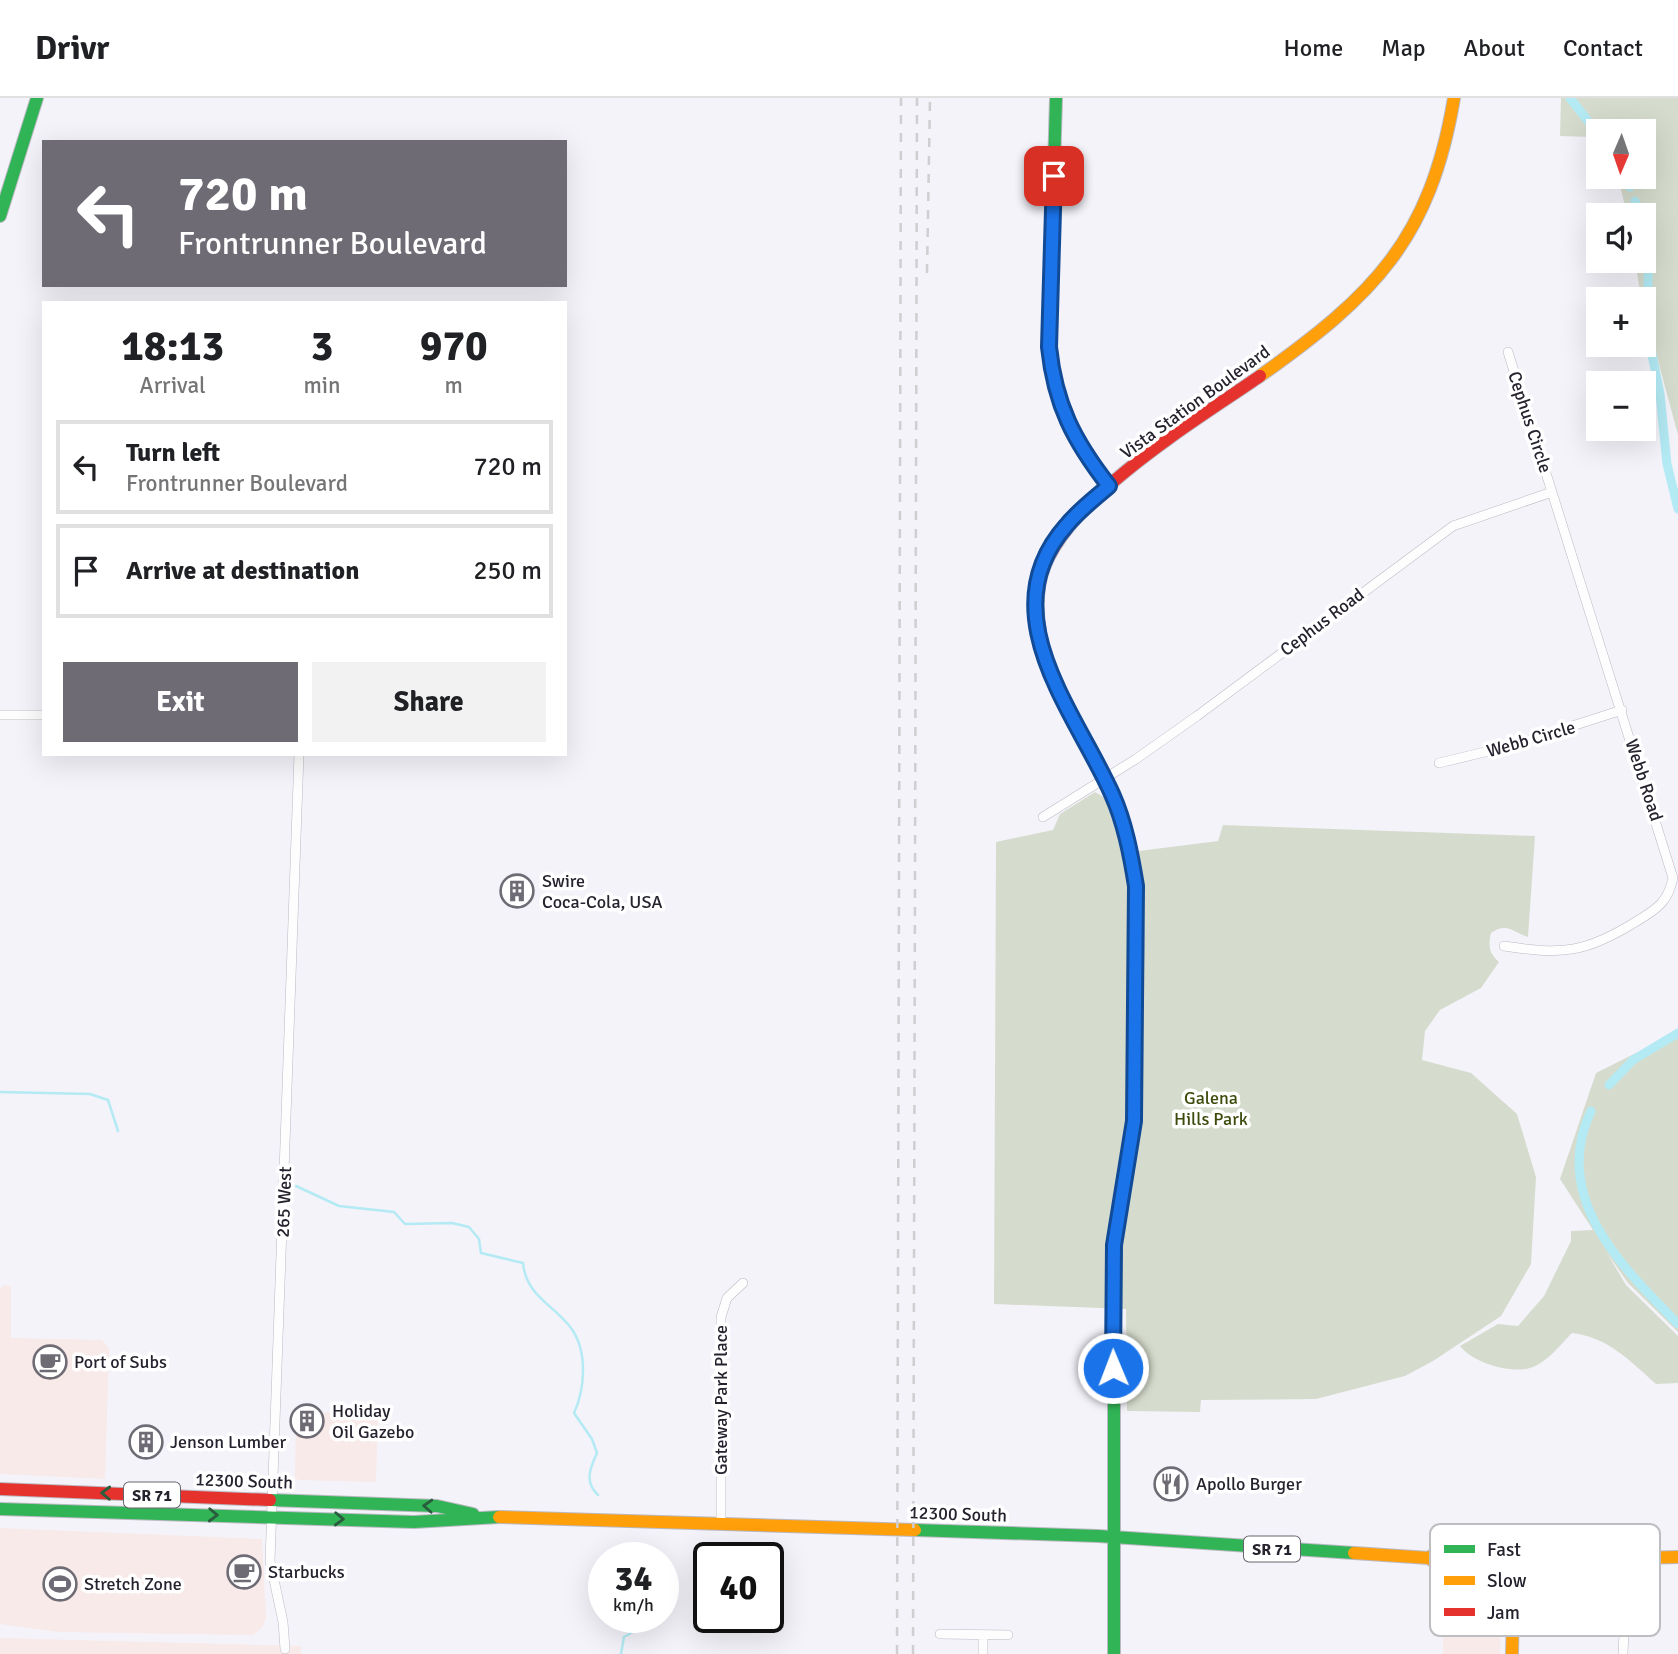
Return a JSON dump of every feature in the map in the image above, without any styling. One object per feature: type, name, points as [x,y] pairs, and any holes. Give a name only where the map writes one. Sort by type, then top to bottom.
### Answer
[{"type":"main road","points":[[0,216],[37,98]]},
{"type":"main road","points":[[1056,98],[1049,347],[1052,375],[1059,406],[1073,433],[1109,486]]},
{"type":"main road","name":"Vista Station Boulevard","points":[[1114,1654],[1114,1245],[1134,1121],[1136,886],[1130,851],[1113,795],[1050,676],[1040,644],[1036,602],[1038,580],[1050,549],[1065,527],[1109,486],[1335,321],[1388,267],[1404,246],[1428,198],[1447,138],[1454,98]]},
{"type":"main road","name":"12300 South","points":[[0,1489],[438,1506],[485,1517]]},
{"type":"main road","name":"12300 South","points":[[0,1509],[414,1522],[485,1517],[1115,1537],[1429,1558]]},
{"type":"main road","name":"12300 South","points":[[1660,1557],[1678,1557]]},
{"type":"main road","points":[[1512,1654],[1513,1636]]},
{"type":"street","name":"Cephus Circle","points":[[1508,352],[1552,492]]},
{"type":"street","name":"Webb Road","points":[[1504,946],[1560,951],[1599,944],[1660,907],[1670,895],[1673,878],[1668,855],[1552,492]]},
{"type":"street","name":"Cephus Road","points":[[1043,817],[1197,716],[1453,526],[1552,492]]},
{"type":"street","name":"Webb Circle","points":[[1439,763],[1510,746],[1622,710]]},
{"type":"street","points":[[0,715],[42,715]]},
{"type":"street","name":"265 West","points":[[285,1649],[283,1622],[270,1561],[299,756]]},
{"type":"street","name":"Gateway Park Place","points":[[721,1525],[721,1317],[727,1298],[743,1283]]},
{"type":"street","points":[[940,1634],[1008,1635]]},
{"type":"street","points":[[983,1634],[983,1654]]},
{"type":"street","points":[[1623,1654],[1624,1636]]},
{"type":"shaded area","points":[[4,1285],[11,1286],[11,1338],[102,1340],[109,1348],[105,1479],[0,1474],[0,1289]]},
{"type":"shaded area","points":[[296,1412],[378,1413],[376,1482],[298,1480],[295,1477]]},
{"type":"shaded area","points":[[0,1528],[262,1539],[266,1618],[262,1628],[253,1635],[58,1632],[0,1624]]},
{"type":"shaded area","points":[[1443,1636],[1501,1636],[1500,1654],[1443,1654]]},
{"type":"shaded area","points":[[0,1638],[301,1646],[301,1654],[0,1654]]},
{"type":"green space","points":[[1561,98],[1678,98],[1678,435],[1656,353],[1656,287],[1639,287],[1637,273],[1656,273],[1656,203],[1624,203],[1621,189],[1656,189],[1656,119],[1586,119],[1586,137],[1560,136]]},
{"type":"green space","name":"Galena Hills Park","points":[[1095,792],[1105,798],[1123,853],[1218,841],[1223,825],[1535,836],[1528,937],[1506,928],[1491,933],[1490,949],[1499,962],[1481,988],[1440,1010],[1425,1031],[1422,1060],[1471,1073],[1517,1114],[1536,1177],[1531,1264],[1501,1316],[1433,1361],[1405,1376],[1316,1399],[1201,1400],[1200,1412],[1127,1411],[1126,1309],[994,1304],[996,842],[1053,830],[1060,814]]},
{"type":"green space","points":[[1678,1032],[1678,1332],[1628,1283],[1607,1253],[1626,1285],[1678,1336],[1678,1383],[1656,1384],[1608,1345],[1585,1335],[1572,1333],[1548,1358],[1530,1368],[1502,1368],[1473,1357],[1460,1346],[1498,1324],[1518,1326],[1544,1296],[1571,1241],[1571,1231],[1593,1230],[1560,1179],[1596,1073]]},
{"type":"waterway","points":[[1570,98],[1586,119]]},
{"type":"waterway","points":[[1648,273],[1647,330],[1660,394],[1667,464],[1678,509]]},
{"type":"waterway","points":[[1609,1085],[1633,1060],[1678,1033]]},
{"type":"waterway","points":[[0,1092],[90,1094],[108,1100],[118,1131]]},
{"type":"waterway","points":[[1591,1111],[1581,1143],[1579,1173],[1586,1201],[1598,1228],[1615,1254],[1678,1324]]},
{"type":"waterway","points":[[296,1186],[339,1206],[394,1212],[405,1224],[452,1223],[469,1227],[479,1239],[481,1253],[523,1263],[529,1284],[571,1328],[580,1348],[583,1370],[581,1393],[574,1413],[592,1439],[597,1453],[590,1480],[598,1495]]},
{"type":"waterway","points":[[621,1654],[624,1637],[631,1633]]},
{"type":"railway","points":[[897,1654],[901,98]]},
{"type":"railway","points":[[913,1654],[917,98]]},
{"type":"railway","points":[[927,273],[930,98]]},
{"type":"traffic: fast","points":[[0,216],[37,98]]},
{"type":"traffic: fast","points":[[1056,98],[1049,347],[1057,385],[1070,421],[1087,454],[1109,486]]},
{"type":"traffic: fast","points":[[1114,1654],[1114,1245],[1134,1121],[1135,1062]]},
{"type":"traffic: fast","points":[[270,1500],[437,1506],[473,1514]]},
{"type":"traffic: fast","points":[[0,1509],[414,1522],[499,1517]]},
{"type":"traffic: fast","points":[[915,1530],[1098,1536],[1354,1553]]},
{"type":"traffic: slow","points":[[1260,376],[1335,318],[1365,290],[1391,260],[1412,227],[1430,190],[1454,98]]},
{"type":"traffic: slow","points":[[1039,587],[1038,620],[1044,652],[1055,682],[1114,799],[1131,857],[1137,915],[1135,1062]]},
{"type":"traffic: slow","points":[[499,1517],[915,1530]]},
{"type":"traffic: slow","points":[[1354,1553],[1430,1559]]},
{"type":"traffic: slow","points":[[1660,1557],[1678,1557]]},
{"type":"traffic: slow","points":[[1512,1636],[1512,1654]]},
{"type":"traffic: jam","points":[[1039,587],[1049,557],[1069,526],[1097,497],[1165,441],[1260,376]]},
{"type":"traffic: jam","points":[[0,1489],[270,1500]]},
{"type":"place","name":"Swire Coca-Cola, USA","points":[[517,891]]},
{"type":"place","name":"Port of Subs","points":[[50,1362]]},
{"type":"place","name":"Holiday Oil Gazebo","points":[[307,1421]]},
{"type":"place","name":"Jenson Lumber","points":[[146,1442]]},
{"type":"place","name":"Apollo Burger","points":[[1171,1484]]},
{"type":"place","name":"Starbucks","points":[[244,1572]]},
{"type":"place","name":"Stretch Zone","points":[[60,1584]]},
{"type":"route","points":[[1054,176],[1049,347],[1052,375],[1059,406],[1073,433],[1109,486],[1065,527],[1050,549],[1038,580],[1036,622],[1040,644],[1059,697],[1113,795],[1130,851],[1136,886],[1134,1121],[1114,1245],[1113,1368]]}]
